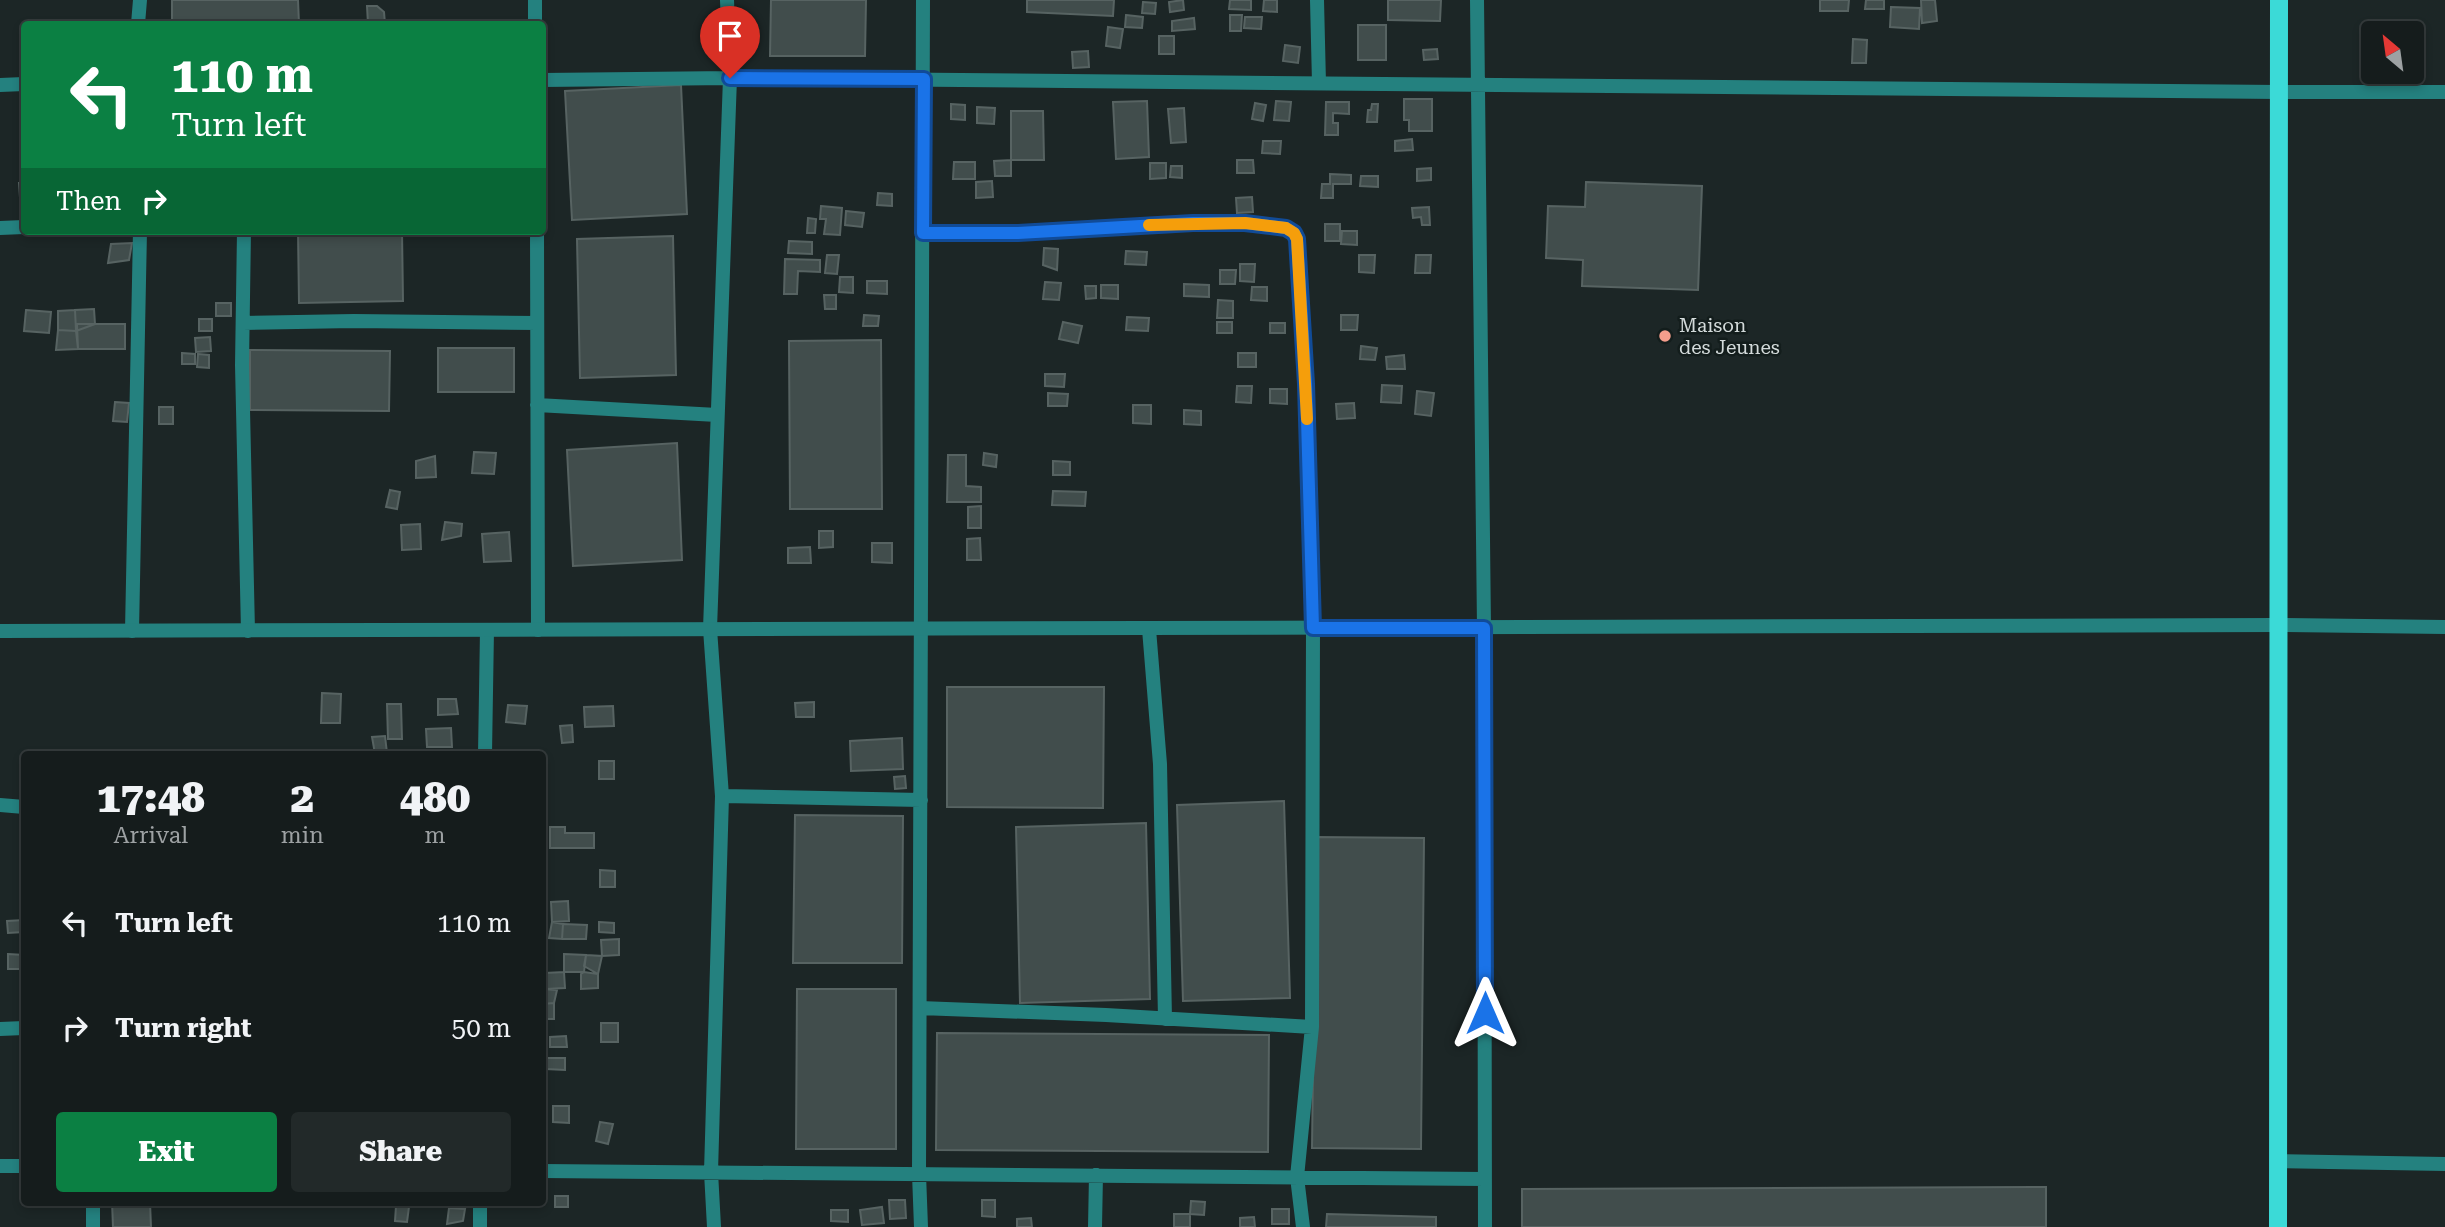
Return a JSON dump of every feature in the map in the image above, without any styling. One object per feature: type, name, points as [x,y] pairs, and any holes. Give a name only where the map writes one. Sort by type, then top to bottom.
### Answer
[{"type":"main road","points":[[2278,1227],[2279,0]]},
{"type":"street","points":[[138,21],[140,0]]},
{"type":"street","points":[[535,0],[536,21]]},
{"type":"street","points":[[714,1227],[712,1172],[722,796],[710,629],[730,78],[727,0]]},
{"type":"street","points":[[921,1227],[923,0]]},
{"type":"street","points":[[1317,0],[1318,83]]},
{"type":"street","points":[[1477,0],[1484,628],[1485,1227]]},
{"type":"street","points":[[546,80],[924,79],[2445,92]]},
{"type":"street","points":[[0,85],[21,84]]},
{"type":"street","points":[[923,233],[1018,233],[1193,223],[1245,223],[1286,228],[1294,233],[1297,239],[1306,384],[1313,628],[1312,1027],[1297,1177],[1303,1227]]},
{"type":"street","points":[[0,228],[21,227]]},
{"type":"street","points":[[132,631],[140,235]]},
{"type":"street","points":[[244,235],[248,631]]},
{"type":"street","points":[[537,235],[538,630]]},
{"type":"street","points":[[243,323],[537,323]]},
{"type":"street","points":[[537,405],[718,415]]},
{"type":"street","points":[[0,631],[2278,625],[2445,627]]},
{"type":"street","points":[[1149,629],[1160,764],[1165,1018]]},
{"type":"street","points":[[485,751],[486,630]]},
{"type":"street","points":[[722,796],[921,800]]},
{"type":"street","points":[[0,805],[21,807]]},
{"type":"street","points":[[920,1008],[1312,1027]]},
{"type":"street","points":[[0,1029],[21,1028]]},
{"type":"street","points":[[2277,1161],[2445,1164]]},
{"type":"street","points":[[0,1166],[21,1166]]},
{"type":"street","points":[[546,1171],[1485,1179]]},
{"type":"street","points":[[1095,1227],[1096,1175]]},
{"type":"street","points":[[93,1206],[93,1227]]},
{"type":"street","points":[[480,1206],[480,1227]]},
{"type":"building","points":[[172,0],[298,0],[299,21],[172,21]]},
{"type":"building","points":[[771,0],[866,0],[865,56],[770,56]]},
{"type":"building","points":[[1027,0],[1114,0],[1113,16],[1027,12]]},
{"type":"building","points":[[1183,0],[1184,10],[1170,12],[1169,2]]},
{"type":"building","points":[[1230,0],[1251,0],[1251,10],[1229,9]]},
{"type":"building","points":[[1264,0],[1277,0],[1277,12],[1263,11]]},
{"type":"building","points":[[1388,0],[1441,0],[1440,21],[1388,20]]},
{"type":"building","points":[[1820,0],[1849,0],[1848,11],[1820,11]]},
{"type":"building","points":[[1866,0],[1884,0],[1884,9],[1865,9]]},
{"type":"building","points":[[1921,0],[1935,0],[1937,21],[1922,23]]},
{"type":"building","points":[[1143,2],[1156,3],[1155,14],[1142,13]]},
{"type":"building","points":[[367,6],[377,6],[384,12],[385,21],[368,21]]},
{"type":"building","points":[[1891,7],[1920,8],[1919,29],[1890,27]]},
{"type":"building","points":[[1126,15],[1143,17],[1142,28],[1125,27]]},
{"type":"building","points":[[1230,15],[1242,15],[1241,31],[1230,31]]},
{"type":"building","points":[[1245,17],[1262,17],[1261,29],[1244,28]]},
{"type":"building","points":[[1194,18],[1195,29],[1172,31],[1172,21]]},
{"type":"building","points":[[1358,25],[1386,25],[1386,60],[1358,60]]},
{"type":"building","points":[[1108,27],[1123,29],[1120,48],[1106,46]]},
{"type":"building","points":[[1159,36],[1174,36],[1174,54],[1159,54]]},
{"type":"building","points":[[1853,39],[1867,40],[1866,63],[1852,63]]},
{"type":"building","points":[[1285,45],[1300,47],[1298,63],[1283,61]]},
{"type":"building","points":[[1437,49],[1438,59],[1424,60],[1423,50]]},
{"type":"building","points":[[1088,51],[1089,67],[1073,68],[1072,52]]},
{"type":"building","points":[[681,85],[687,214],[572,220],[565,91]]},
{"type":"building","points":[[1404,99],[1432,99],[1432,131],[1409,131],[1409,120],[1404,120]]},
{"type":"building","points":[[1147,101],[1149,157],[1116,159],[1113,102]]},
{"type":"building","points":[[1276,101],[1291,102],[1289,121],[1274,120]]},
{"type":"building","points":[[1326,102],[1349,102],[1349,114],[1333,113],[1333,123],[1338,123],[1338,135],[1325,135]]},
{"type":"building","points":[[1255,103],[1266,105],[1263,121],[1252,119]]},
{"type":"building","points":[[951,104],[965,105],[965,120],[951,119]]},
{"type":"building","points":[[1372,104],[1378,104],[1377,122],[1367,122],[1368,110],[1371,110]]},
{"type":"building","points":[[977,107],[995,108],[994,124],[977,123]]},
{"type":"building","points":[[1184,108],[1186,142],[1171,143],[1168,109]]},
{"type":"building","points":[[1011,111],[1043,111],[1044,160],[1011,160]]},
{"type":"building","points":[[1412,139],[1413,150],[1395,151],[1395,141]]},
{"type":"building","points":[[1263,141],[1281,141],[1280,154],[1262,153]]},
{"type":"building","points":[[1011,160],[1011,176],[995,176],[994,161]]},
{"type":"building","points":[[1237,160],[1253,160],[1254,173],[1237,173]]},
{"type":"building","points":[[954,162],[975,162],[975,179],[953,179]]},
{"type":"building","points":[[1150,163],[1166,163],[1166,178],[1150,179]]},
{"type":"building","points":[[1171,166],[1182,166],[1182,178],[1170,177]]},
{"type":"building","points":[[1431,168],[1431,180],[1417,181],[1417,169]]},
{"type":"building","points":[[1330,174],[1351,175],[1351,184],[1333,184],[1333,198],[1321,198],[1322,184],[1330,184]]},
{"type":"building","points":[[1361,176],[1378,176],[1378,187],[1360,186]]},
{"type":"building","points":[[992,181],[993,197],[976,198],[976,182]]},
{"type":"building","points":[[1586,182],[1702,186],[1698,290],[1582,286],[1583,260],[1546,258],[1548,206],[1585,207]]},
{"type":"building","points":[[878,193],[892,194],[892,206],[877,205]]},
{"type":"building","points":[[1252,197],[1253,212],[1237,213],[1236,198]]},
{"type":"building","points":[[821,206],[842,208],[840,235],[824,234],[826,219],[820,219]]},
{"type":"building","points":[[1429,207],[1430,225],[1422,225],[1421,217],[1413,218],[1412,208]]},
{"type":"building","points":[[846,211],[864,213],[862,227],[845,225]]},
{"type":"building","points":[[808,218],[816,219],[815,233],[807,233]]},
{"type":"building","points":[[1325,224],[1340,224],[1340,241],[1325,241]]},
{"type":"building","points":[[1342,231],[1357,231],[1357,245],[1341,244]]},
{"type":"building","points":[[298,235],[402,235],[403,301],[299,303]]},
{"type":"building","points":[[673,236],[676,375],[580,378],[577,239]]},
{"type":"building","points":[[789,241],[812,242],[812,254],[788,253]]},
{"type":"building","points":[[132,243],[129,260],[108,263],[111,244]]},
{"type":"building","points":[[1044,248],[1058,249],[1057,270],[1043,265]]},
{"type":"building","points":[[1126,251],[1147,252],[1146,265],[1125,264]]},
{"type":"building","points":[[827,255],[839,255],[837,274],[825,273]]},
{"type":"building","points":[[1359,255],[1375,255],[1374,273],[1359,272]]},
{"type":"building","points":[[1416,255],[1431,255],[1430,273],[1415,273]]},
{"type":"building","points":[[785,259],[820,260],[820,272],[798,271],[797,294],[784,294]]},
{"type":"building","points":[[1240,264],[1255,264],[1254,282],[1240,281]]},
{"type":"building","points":[[1220,270],[1236,270],[1235,284],[1220,284]]},
{"type":"building","points":[[840,277],[853,277],[853,293],[839,292]]},
{"type":"building","points":[[867,281],[887,281],[887,294],[867,293]]},
{"type":"building","points":[[1045,282],[1061,283],[1059,300],[1043,299]]},
{"type":"building","points":[[1184,284],[1209,285],[1209,297],[1184,296]]},
{"type":"building","points":[[1101,285],[1118,285],[1118,299],[1101,298]]},
{"type":"building","points":[[1085,286],[1096,286],[1096,298],[1086,299]]},
{"type":"building","points":[[1252,287],[1267,287],[1267,301],[1251,300]]},
{"type":"building","points":[[824,295],[836,295],[836,309],[825,309]]},
{"type":"building","points":[[1218,300],[1233,301],[1233,318],[1217,318]]},
{"type":"building","points":[[216,303],[231,303],[231,316],[216,316]]},
{"type":"building","points":[[94,309],[95,324],[76,331],[75,310]]},
{"type":"building","points":[[26,310],[51,312],[49,333],[24,331]]},
{"type":"building","points":[[75,310],[76,331],[58,330],[58,311]]},
{"type":"building","points":[[864,315],[879,316],[878,326],[863,326]]},
{"type":"building","points":[[1341,315],[1358,315],[1357,330],[1341,330]]},
{"type":"building","points":[[1127,317],[1149,318],[1148,331],[1126,330]]},
{"type":"building","points":[[199,319],[212,319],[212,331],[199,331]]},
{"type":"building","points":[[1063,322],[1082,326],[1078,343],[1059,339]]},
{"type":"building","points":[[1217,322],[1232,322],[1232,333],[1217,333]]},
{"type":"building","points":[[1270,323],[1285,323],[1285,333],[1270,333]]},
{"type":"building","points":[[77,324],[125,324],[125,349],[78,349]]},
{"type":"building","points":[[58,330],[76,331],[78,349],[56,350]]},
{"type":"building","points":[[210,337],[211,351],[196,352],[195,338]]},
{"type":"building","points":[[881,340],[882,509],[790,509],[789,341]]},
{"type":"building","points":[[1361,346],[1377,348],[1375,360],[1360,359]]},
{"type":"building","points":[[438,348],[514,348],[514,392],[438,392]]},
{"type":"building","points":[[250,350],[390,351],[389,411],[250,410]]},
{"type":"building","points":[[182,353],[195,354],[195,364],[182,364]]},
{"type":"building","points":[[1238,353],[1256,353],[1256,367],[1238,367]]},
{"type":"building","points":[[198,354],[209,355],[209,368],[197,367]]},
{"type":"building","points":[[1404,355],[1405,369],[1387,369],[1386,357]]},
{"type":"building","points":[[1045,374],[1065,374],[1064,387],[1045,386]]},
{"type":"building","points":[[1382,385],[1402,386],[1401,403],[1381,402]]},
{"type":"building","points":[[1237,386],[1252,386],[1251,403],[1236,402]]},
{"type":"building","points":[[1270,389],[1287,389],[1287,404],[1270,403]]},
{"type":"building","points":[[1417,391],[1434,393],[1431,416],[1415,414]]},
{"type":"building","points":[[1048,393],[1068,394],[1067,406],[1048,406]]},
{"type":"building","points":[[115,402],[129,403],[127,422],[113,421]]},
{"type":"building","points":[[1354,403],[1355,418],[1337,419],[1336,404]]},
{"type":"building","points":[[1133,405],[1151,405],[1151,424],[1133,423]]},
{"type":"building","points":[[159,407],[173,407],[173,424],[159,424]]},
{"type":"building","points":[[1184,410],[1201,411],[1201,425],[1184,424]]},
{"type":"building","points":[[677,443],[682,560],[573,566],[567,450]]},
{"type":"building","points":[[474,452],[496,453],[494,474],[472,473]]},
{"type":"building","points":[[984,453],[997,455],[996,467],[983,465]]},
{"type":"building","points":[[948,455],[966,455],[966,486],[981,487],[981,502],[947,502]]},
{"type":"building","points":[[435,456],[436,477],[416,478],[416,461]]},
{"type":"building","points":[[1053,461],[1070,462],[1070,475],[1053,475]]},
{"type":"building","points":[[390,490],[400,492],[397,509],[386,507]]},
{"type":"building","points":[[1053,491],[1086,492],[1085,506],[1052,505]]},
{"type":"building","points":[[981,506],[981,528],[968,528],[968,507]]},
{"type":"building","points":[[445,522],[462,524],[461,536],[442,540]]},
{"type":"building","points":[[420,524],[421,549],[402,550],[401,525]]},
{"type":"building","points":[[819,531],[833,531],[833,547],[819,548]]},
{"type":"building","points":[[509,532],[511,561],[484,562],[482,534]]},
{"type":"building","points":[[980,538],[981,560],[967,560],[967,539]]},
{"type":"building","points":[[872,543],[892,543],[892,563],[872,562]]},
{"type":"building","points":[[810,547],[811,563],[788,563],[788,548]]},
{"type":"building","points":[[947,687],[1104,687],[1103,808],[947,807]]},
{"type":"building","points":[[322,693],[341,694],[340,723],[321,723]]},
{"type":"building","points":[[438,699],[456,699],[458,714],[438,715]]},
{"type":"building","points":[[814,702],[814,717],[796,717],[795,703]]},
{"type":"building","points":[[387,704],[401,704],[402,739],[388,739]]},
{"type":"building","points":[[508,705],[527,706],[525,724],[506,722]]},
{"type":"building","points":[[613,706],[614,726],[585,727],[584,707]]},
{"type":"building","points":[[572,725],[573,742],[562,743],[560,726]]},
{"type":"building","points":[[451,728],[452,747],[427,747],[426,729]]},
{"type":"building","points":[[385,736],[387,751],[374,751],[372,737]]},
{"type":"building","points":[[902,738],[903,769],[851,771],[850,741]]},
{"type":"building","points":[[599,761],[614,761],[614,779],[599,779]]},
{"type":"building","points":[[905,776],[906,788],[895,789],[894,777]]},
{"type":"building","points":[[1284,801],[1290,998],[1183,1001],[1177,805]]},
{"type":"building","points":[[795,815],[903,816],[902,963],[793,963]]},
{"type":"building","points":[[1146,823],[1150,999],[1020,1003],[1016,827]]},
{"type":"building","points":[[550,827],[565,827],[565,833],[594,833],[594,848],[550,848]]},
{"type":"building","points":[[1316,837],[1424,838],[1421,1149],[1312,1148]]},
{"type":"building","points":[[600,870],[615,871],[615,887],[600,887]]},
{"type":"building","points":[[568,901],[569,921],[552,922],[551,902]]},
{"type":"building","points":[[21,920],[21,932],[8,933],[7,921]]},
{"type":"building","points":[[552,922],[563,924],[562,939],[549,938]]},
{"type":"building","points":[[599,922],[614,923],[614,933],[599,932]]},
{"type":"building","points":[[563,924],[587,925],[586,939],[562,939]]},
{"type":"building","points":[[619,939],[619,955],[602,956],[601,940]]},
{"type":"building","points":[[8,954],[21,955],[21,969],[8,969]]},
{"type":"building","points":[[564,954],[586,955],[584,972],[564,972]]},
{"type":"building","points":[[586,955],[602,956],[598,974],[584,966]]},
{"type":"building","points":[[564,972],[565,988],[546,989],[546,973]]},
{"type":"building","points":[[581,974],[598,974],[598,988],[581,989]]},
{"type":"building","points":[[546,989],[557,990],[554,1003],[546,1004]]},
{"type":"building","points":[[797,989],[896,989],[896,1149],[796,1149]]},
{"type":"building","points":[[554,1003],[554,1019],[546,1019],[546,1004]]},
{"type":"building","points":[[601,1023],[618,1023],[618,1042],[601,1042]]},
{"type":"building","points":[[937,1033],[1269,1035],[1268,1152],[936,1150]]},
{"type":"building","points":[[566,1036],[567,1047],[550,1047],[550,1037]]},
{"type":"building","points":[[546,1058],[565,1058],[565,1070],[546,1069]]},
{"type":"building","points":[[553,1106],[569,1106],[569,1123],[553,1122]]},
{"type":"building","points":[[600,1122],[613,1124],[608,1144],[596,1141]]},
{"type":"building","points":[[2046,1187],[2046,1227],[1522,1227],[1522,1189]]},
{"type":"building","points":[[555,1196],[568,1196],[568,1207],[555,1207]]},
{"type":"building","points":[[889,1200],[905,1200],[906,1218],[890,1219]]},
{"type":"building","points":[[982,1200],[995,1200],[995,1217],[982,1216]]},
{"type":"building","points":[[1191,1201],[1205,1202],[1204,1215],[1190,1214]]},
{"type":"building","points":[[112,1206],[150,1206],[151,1227],[113,1227]]},
{"type":"building","points":[[396,1206],[409,1207],[407,1222],[395,1221]]},
{"type":"building","points":[[882,1207],[884,1223],[862,1225],[860,1210]]},
{"type":"building","points":[[449,1208],[465,1209],[463,1221],[447,1224]]},
{"type":"building","points":[[1272,1209],[1289,1209],[1289,1224],[1272,1224]]},
{"type":"building","points":[[831,1210],[848,1210],[848,1222],[831,1221]]},
{"type":"building","points":[[1174,1214],[1190,1214],[1190,1227],[1174,1227]]},
{"type":"building","points":[[1327,1214],[1436,1217],[1436,1227],[1326,1227]]},
{"type":"building","points":[[1254,1217],[1255,1227],[1240,1227],[1240,1218]]},
{"type":"building","points":[[1031,1218],[1032,1227],[1017,1227],[1017,1219]]},
{"type":"slow traffic","points":[[1149,225],[1245,223],[1286,228],[1294,233],[1297,239],[1307,419]]},
{"type":"place","name":"Maison des Jeunes","points":[[1665,336]]},
{"type":"route","points":[[730,78],[924,79],[923,233],[1018,233],[1193,223],[1245,223],[1286,228],[1294,233],[1297,239],[1306,384],[1313,628],[1484,628],[1485,1013]]}]
